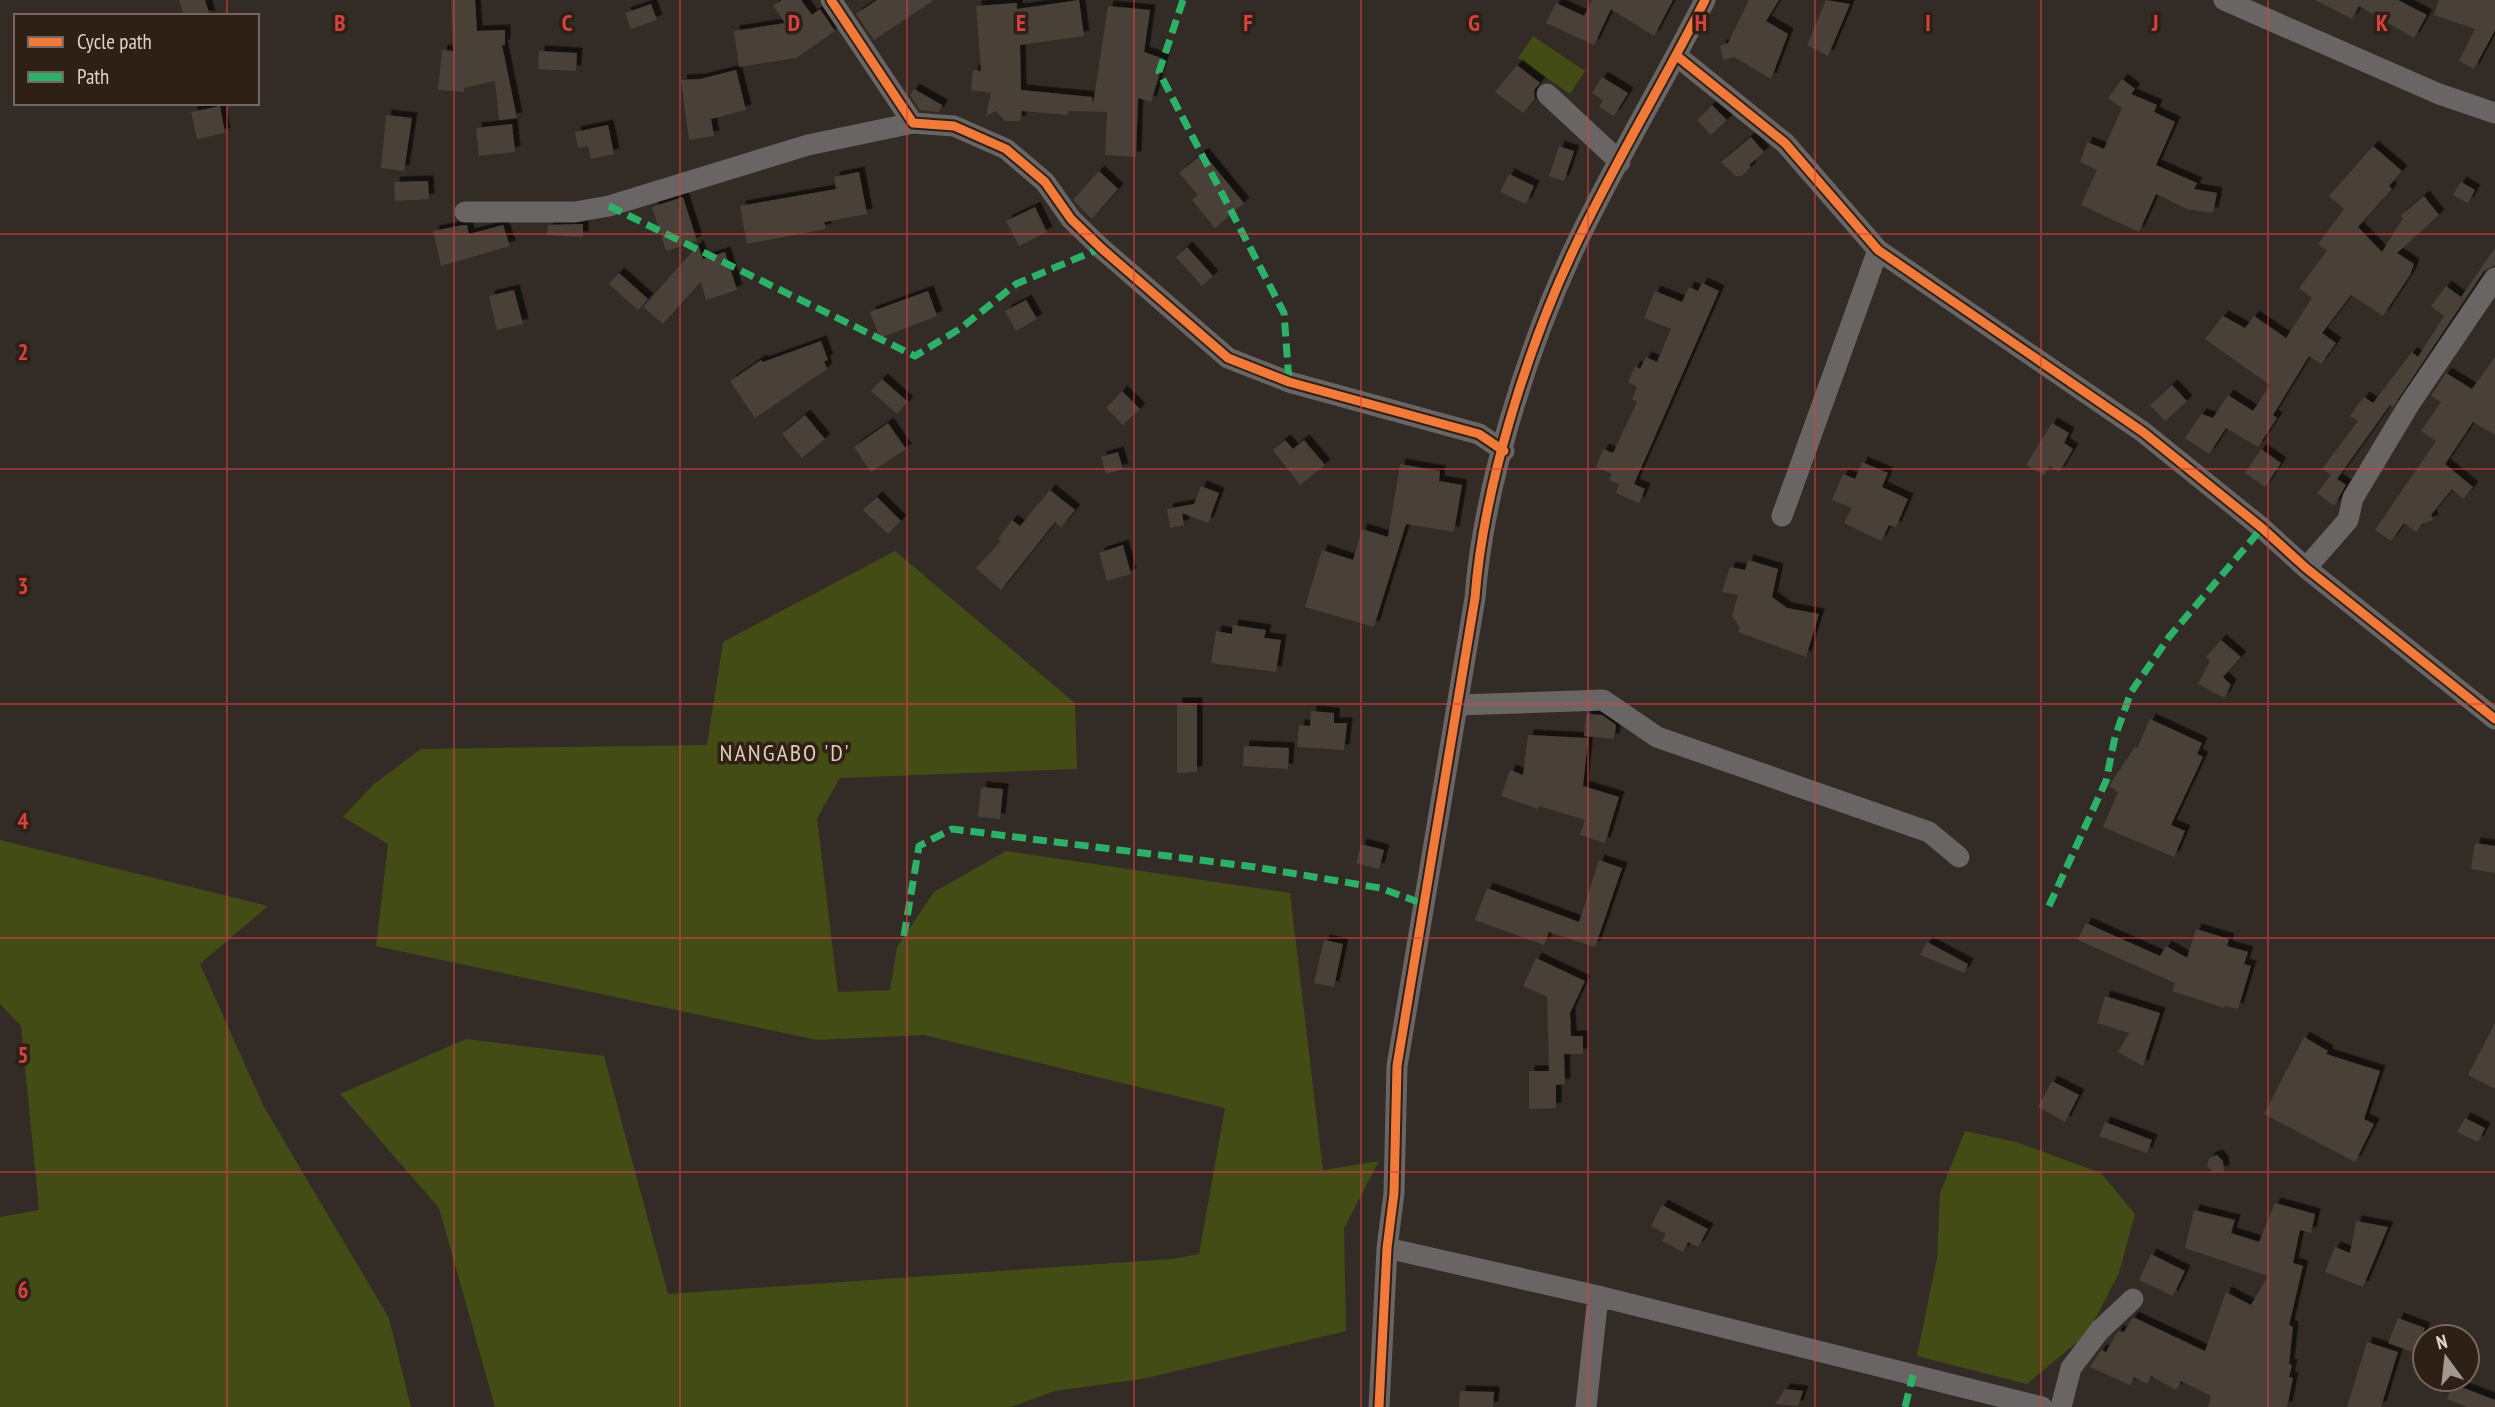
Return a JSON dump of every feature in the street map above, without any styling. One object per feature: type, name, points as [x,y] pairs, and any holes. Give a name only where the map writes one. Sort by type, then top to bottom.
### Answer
[{"type":"street","points":[[831,0],[913,123]]},
{"type":"street","points":[[1379,1407],[1387,1248],[1394,1193],[1397,1066],[1475,598],[1478,557],[1504,450],[1544,318],[1573,251],[1705,0]]},
{"type":"street","points":[[2224,0],[2439,94],[2495,113]]},
{"type":"street","points":[[1676,56],[1785,143],[1878,250],[2143,432],[2262,528],[2306,568],[2495,719]]},
{"type":"street","points":[[1547,94],[1620,162]]},
{"type":"street","points":[[465,212],[575,212],[609,206],[808,145],[913,123],[954,126],[1006,149],[1045,182],[1071,219],[1101,248],[1228,358],[1289,382],[1479,434],[1504,450]]},
{"type":"street","points":[[1782,516],[1878,250]]},
{"type":"street","points":[[2306,568],[2348,520],[2353,498],[2403,415],[2495,278]]},
{"type":"street","points":[[1457,705],[1603,700],[1657,737],[1929,832],[1959,857]]},
{"type":"street","points":[[1387,1248],[1598,1296],[2042,1407]]},
{"type":"street","points":[[1587,1407],[1598,1296]]},
{"type":"street","points":[[2061,1407],[2071,1367],[2100,1330],[2133,1299]]},
{"type":"green space","points":[[1533,36],[1585,71],[1570,94],[1518,58]]},
{"type":"green space","points":[[895,551],[1075,703],[1077,769],[840,778],[817,818],[838,992],[890,990],[897,947],[934,892],[1006,851],[1290,893],[1323,1170],[1379,1161],[1344,1228],[1346,1331],[1142,1379],[1055,1391],[1011,1407],[495,1407],[439,1208],[340,1094],[466,1039],[604,1056],[668,1294],[1172,1259],[1199,1254],[1225,1108],[924,1035],[817,1040],[376,946],[388,844],[343,817],[374,784],[421,749],[707,745],[723,642]]},
{"type":"green space","points":[[0,840],[268,906],[200,964],[264,1107],[389,1318],[411,1407],[0,1407],[0,1217],[39,1210],[21,1026],[0,1004]]},
{"type":"green space","points":[[1965,1131],[2016,1142],[2101,1173],[2135,1214],[2119,1273],[2088,1333],[2027,1384],[1917,1356],[1937,1258],[1940,1193]]},
{"type":"building","points":[[179,0],[205,0],[209,14],[183,14]]},
{"type":"building","points":[[451,0],[475,0],[477,31],[505,30],[505,45],[502,45],[517,118],[499,120],[495,81],[464,88],[464,92],[438,90],[442,50],[453,51]]},
{"type":"building","points":[[782,0],[801,0],[812,15],[820,9],[835,31],[796,58],[739,67],[734,31],[785,23],[773,6]]},
{"type":"building","points":[[877,0],[934,0],[874,40],[856,14]]},
{"type":"building","points":[[1079,0],[1084,36],[1020,45],[1021,90],[1092,97],[1093,104],[1108,6],[1150,10],[1144,52],[1164,59],[1151,102],[1138,98],[1136,157],[1105,155],[1107,112],[1068,111],[1068,115],[1022,111],[1020,121],[1005,121],[996,111],[986,116],[991,93],[971,90],[973,70],[981,71],[976,6],[1017,3],[1017,9]]},
{"type":"building","points":[[1592,0],[1673,0],[1654,36],[1611,9],[1594,45],[1546,23],[1556,3],[1584,16]]},
{"type":"building","points":[[1749,0],[1779,0],[1766,21],[1788,34],[1771,79],[1734,57],[1723,60],[1720,46],[1728,43]]},
{"type":"building","points":[[1826,0],[1850,4],[1828,56],[1807,45]]},
{"type":"building","points":[[2315,0],[2398,0],[2427,15],[2414,38],[2359,6],[2352,19]]},
{"type":"building","points":[[2439,0],[2495,0],[2495,30],[2474,69],[2459,61],[2475,29],[2434,15]]},
{"type":"building","points":[[651,4],[657,20],[631,29],[625,13]]},
{"type":"building","points":[[539,51],[577,53],[576,71],[538,69]]},
{"type":"building","points":[[1517,65],[1540,83],[1534,90],[1535,99],[1523,113],[1495,92]]},
{"type":"building","points":[[736,70],[746,110],[711,119],[714,136],[689,140],[681,80],[700,79]]},
{"type":"building","points":[[1602,77],[1628,93],[1614,116],[1599,107],[1603,100],[1592,93]]},
{"type":"building","points":[[2122,79],[2135,89],[2131,94],[2157,105],[2154,112],[2175,122],[2156,165],[2197,183],[2194,189],[2217,193],[2213,213],[2187,209],[2156,194],[2139,232],[2081,205],[2097,170],[2080,162],[2087,142],[2104,149],[2122,108],[2108,98]]},
{"type":"building","points":[[914,89],[942,105],[939,112],[920,110],[910,95]]},
{"type":"building","points":[[1712,105],[1727,120],[1711,135],[1697,120]]},
{"type":"building","points":[[220,106],[225,133],[197,139],[191,112]]},
{"type":"building","points":[[386,115],[412,118],[404,171],[381,168]]},
{"type":"building","points":[[512,124],[515,152],[479,156],[476,128]]},
{"type":"building","points":[[608,125],[614,154],[591,159],[588,146],[578,148],[575,132]]},
{"type":"building","points":[[1751,137],[1764,152],[1749,165],[1751,167],[1742,176],[1736,176],[1721,162]]},
{"type":"building","points":[[1559,146],[1574,151],[1564,181],[1549,176]]},
{"type":"building","points":[[2373,146],[2402,171],[2389,186],[2392,189],[2358,227],[2382,252],[2403,218],[2400,216],[2424,196],[2439,215],[2397,253],[2414,264],[2410,275],[2383,316],[2351,295],[2322,333],[2336,343],[2321,364],[2309,356],[2273,415],[2277,418],[2258,447],[2226,428],[2209,454],[2185,438],[2201,414],[2213,418],[2228,395],[2253,411],[2270,385],[2205,339],[2223,316],[2245,328],[2254,316],[2286,338],[2312,298],[2299,288],[2327,251],[2318,244],[2344,209],[2329,196]]},
{"type":"building","points":[[1203,153],[1244,203],[1215,228],[1192,200],[1198,195],[1179,173]]},
{"type":"building","points":[[1099,171],[1118,189],[1092,219],[1073,200]]},
{"type":"building","points":[[859,172],[867,214],[824,222],[826,229],[747,244],[740,206],[836,189],[834,177]]},
{"type":"building","points":[[1509,174],[1534,186],[1526,204],[1500,192]]},
{"type":"building","points":[[428,181],[429,199],[395,201],[394,182]]},
{"type":"building","points":[[2461,182],[2475,190],[2468,203],[2453,195]]},
{"type":"building","points":[[683,197],[697,241],[666,251],[652,207]]},
{"type":"building","points":[[1035,207],[1047,232],[1019,246],[1006,221]]},
{"type":"building","points":[[583,224],[583,237],[547,235],[548,225]]},
{"type":"building","points":[[467,225],[469,234],[503,225],[510,246],[441,266],[433,231]]},
{"type":"building","points":[[698,245],[703,259],[725,252],[737,290],[706,300],[701,282],[663,324],[643,307]]},
{"type":"building","points":[[1187,247],[1213,276],[1202,286],[1176,257]]},
{"type":"building","points":[[2495,248],[2495,265],[2484,271],[2393,407],[2390,405],[2337,479],[2346,485],[2334,506],[2317,493],[2331,475],[2322,469],[2358,421],[2350,416],[2364,397],[2373,403],[2412,352],[2418,357],[2444,316],[2431,306],[2446,286],[2461,297]]},
{"type":"building","points":[[619,273],[648,299],[638,310],[609,284]]},
{"type":"building","points":[[1702,283],[1719,291],[1634,484],[1645,489],[1639,503],[1616,493],[1619,484],[1609,480],[1612,474],[1596,467],[1603,449],[1613,453],[1637,402],[1632,399],[1637,387],[1628,382],[1635,366],[1640,369],[1646,357],[1657,362],[1671,329],[1644,318],[1655,291],[1682,302],[1689,287],[1698,291]]},
{"type":"building","points":[[514,290],[523,324],[497,330],[489,296]]},
{"type":"building","points":[[928,291],[937,316],[880,338],[870,312]]},
{"type":"building","points":[[1026,300],[1037,319],[1016,331],[1005,311]]},
{"type":"building","points":[[821,341],[828,360],[824,361],[827,369],[755,418],[730,381],[761,360],[763,362]]},
{"type":"building","points":[[2495,357],[2495,435],[2473,422],[2445,464],[2473,487],[2463,499],[2452,489],[2431,515],[2433,520],[2422,524],[2416,532],[2404,523],[2391,541],[2375,530],[2436,441],[2421,431],[2441,402],[2431,396],[2446,373],[2472,389]]},
{"type":"building","points":[[882,379],[908,402],[897,414],[871,391]]},
{"type":"building","points":[[2172,385],[2187,401],[2165,421],[2150,405]]},
{"type":"building","points":[[1122,391],[1140,409],[1123,425],[1106,408]]},
{"type":"building","points":[[805,415],[825,439],[802,458],[782,434]]},
{"type":"building","points":[[888,423],[906,449],[871,472],[854,447]]},
{"type":"building","points":[[2052,423],[2069,433],[2064,443],[2073,449],[2059,472],[2050,466],[2044,475],[2026,465]]},
{"type":"building","points":[[1285,440],[1293,449],[1304,440],[1325,465],[1300,485],[1273,450]]},
{"type":"building","points":[[2261,449],[2281,463],[2265,487],[2245,473]]},
{"type":"building","points":[[1118,452],[1123,469],[1106,474],[1101,457]]},
{"type":"building","points":[[1862,462],[1888,473],[1882,487],[1908,499],[1896,527],[1889,525],[1881,541],[1844,523],[1852,508],[1832,500],[1843,474],[1855,479]]},
{"type":"building","points":[[1400,464],[1440,471],[1439,481],[1462,485],[1454,532],[1406,524],[1374,627],[1305,607],[1322,550],[1353,560],[1362,529],[1388,537]]},
{"type":"building","points":[[1201,486],[1219,493],[1208,523],[1182,513],[1184,525],[1170,528],[1167,509],[1194,504]]},
{"type":"building","points":[[1050,490],[1075,510],[1061,527],[1055,522],[1001,590],[976,568],[1001,541],[998,539],[1012,520],[1020,526]]},
{"type":"building","points":[[877,497],[901,521],[888,534],[863,510]]},
{"type":"building","points":[[1123,545],[1131,574],[1107,581],[1099,553]]},
{"type":"building","points":[[1748,560],[1778,569],[1772,597],[1787,608],[1819,614],[1806,657],[1738,632],[1740,628],[1732,616],[1738,595],[1722,592],[1730,567],[1745,570]]},
{"type":"building","points":[[1233,625],[1266,630],[1264,638],[1281,640],[1276,672],[1211,663],[1216,631],[1232,634]]},
{"type":"building","points":[[2221,640],[2241,657],[2223,677],[2231,685],[2224,698],[2198,684],[2210,661],[2206,657]]},
{"type":"building","points":[[1177,703],[1197,703],[1197,772],[1177,773]]},
{"type":"building","points":[[1311,711],[1334,713],[1334,723],[1347,723],[1344,750],[1297,747],[1299,725],[1310,726]]},
{"type":"building","points":[[1586,714],[1602,715],[1616,725],[1614,739],[1584,736]]},
{"type":"building","points":[[2150,719],[2202,743],[2197,754],[2203,757],[2171,825],[2185,831],[2174,857],[2103,827],[2118,792],[2109,786],[2135,747],[2137,748]]},
{"type":"building","points":[[1528,735],[1588,738],[1583,786],[1619,797],[1605,843],[1580,835],[1585,820],[1539,806],[1538,809],[1501,796],[1510,770],[1523,775]]},
{"type":"building","points":[[1244,746],[1289,748],[1288,769],[1243,766]]},
{"type":"building","points":[[981,787],[1003,789],[1000,819],[978,817]]},
{"type":"building","points":[[2475,843],[2495,846],[2495,873],[2471,869]]},
{"type":"building","points":[[1361,844],[1384,850],[1379,869],[1356,863]]},
{"type":"building","points":[[1599,860],[1622,868],[1595,947],[1549,932],[1544,945],[1475,920],[1487,888],[1579,922]]},
{"type":"building","points":[[2086,923],[2160,956],[2166,946],[2187,958],[2196,929],[2229,939],[2227,946],[2248,952],[2244,964],[2251,966],[2238,1009],[2224,1008],[2172,991],[2175,983],[2078,940]]},
{"type":"building","points":[[1324,940],[1343,944],[1334,987],[1314,983]]},
{"type":"building","points":[[1927,942],[1968,964],[1964,973],[1920,955]]},
{"type":"building","points":[[1536,958],[1585,981],[1570,1013],[1571,1036],[1583,1036],[1583,1054],[1564,1054],[1565,1084],[1556,1085],[1556,1108],[1529,1109],[1529,1071],[1549,1071],[1547,997],[1523,986]]},
{"type":"building","points":[[2105,996],[2160,1013],[2143,1066],[2118,1052],[2129,1033],[2097,1023]]},
{"type":"building","points":[[2495,1023],[2495,1089],[2468,1075]]},
{"type":"building","points":[[2304,1037],[2328,1051],[2326,1054],[2380,1071],[2364,1119],[2374,1124],[2355,1162],[2264,1114]]},
{"type":"building","points":[[2052,1081],[2079,1095],[2065,1122],[2038,1107]]},
{"type":"building","points":[[2465,1118],[2485,1128],[2478,1142],[2457,1132]]},
{"type":"building","points":[[2105,1122],[2152,1140],[2147,1153],[2099,1136]]},
{"type":"building","points":[[2217,1155],[2223,1161],[2224,1171],[2213,1172],[2207,1166],[2209,1158]]},
{"type":"building","points":[[2275,1203],[2315,1214],[2311,1233],[2300,1230],[2293,1263],[2303,1266],[2289,1325],[2293,1327],[2289,1377],[2293,1378],[2287,1407],[2208,1407],[2211,1396],[2181,1381],[2176,1390],[2151,1376],[2147,1384],[2134,1377],[2130,1385],[2090,1367],[2101,1350],[2106,1352],[2118,1331],[2124,1332],[2133,1317],[2205,1351],[2226,1292],[2251,1305],[2268,1276],[2185,1248],[2194,1210],[2235,1220],[2231,1233],[2259,1242]]},
{"type":"building","points":[[1662,1205],[1708,1229],[1698,1247],[1688,1242],[1683,1252],[1662,1241],[1666,1234],[1651,1226]]},
{"type":"building","points":[[2356,1221],[2388,1227],[2363,1287],[2325,1272],[2335,1247],[2350,1253]]},
{"type":"building","points":[[2151,1254],[2185,1271],[2173,1296],[2139,1280]]},
{"type":"building","points":[[2398,1318],[2412,1323],[2411,1352],[2388,1343]]},
{"type":"building","points":[[2367,1342],[2398,1352],[2381,1407],[2347,1407]]},
{"type":"building","points":[[1785,1389],[1803,1391],[1798,1406],[1775,1404]]},
{"type":"building","points":[[1460,1391],[1494,1392],[1493,1407],[1459,1407]]},
{"type":"building","points":[[2449,1393],[2477,1393],[2495,1400],[2495,1407],[2467,1407],[2447,1399]]},
{"type":"marked path","points":[[1183,0],[1159,72],[1284,313],[1289,382]]},
{"type":"marked path","points":[[609,206],[915,356],[961,328],[1016,284],[1101,248]]},
{"type":"marked path","points":[[2049,906],[2106,781],[2115,737],[2131,692],[2169,637],[2262,528]]},
{"type":"marked path","points":[[904,936],[919,846],[952,829],[1255,867],[1380,888],[1424,904]]},
{"type":"marked path","points":[[1905,1407],[1913,1375]]},
{"type":"cycle path","points":[[831,0],[913,123],[954,126],[1006,149],[1045,182],[1071,219],[1101,248],[1228,358],[1289,382],[1479,434],[1504,451]]},
{"type":"cycle path","points":[[1379,1407],[1387,1248],[1394,1193],[1397,1066],[1487,512],[1497,467],[1523,377],[1572,253],[1705,0]]},
{"type":"cycle path","points":[[1677,56],[1785,143],[1878,250],[2143,432],[2262,528],[2306,568],[2495,719]]},
{"type":"district","name":"NANGABO 'D'","points":[[785,753]]}]
